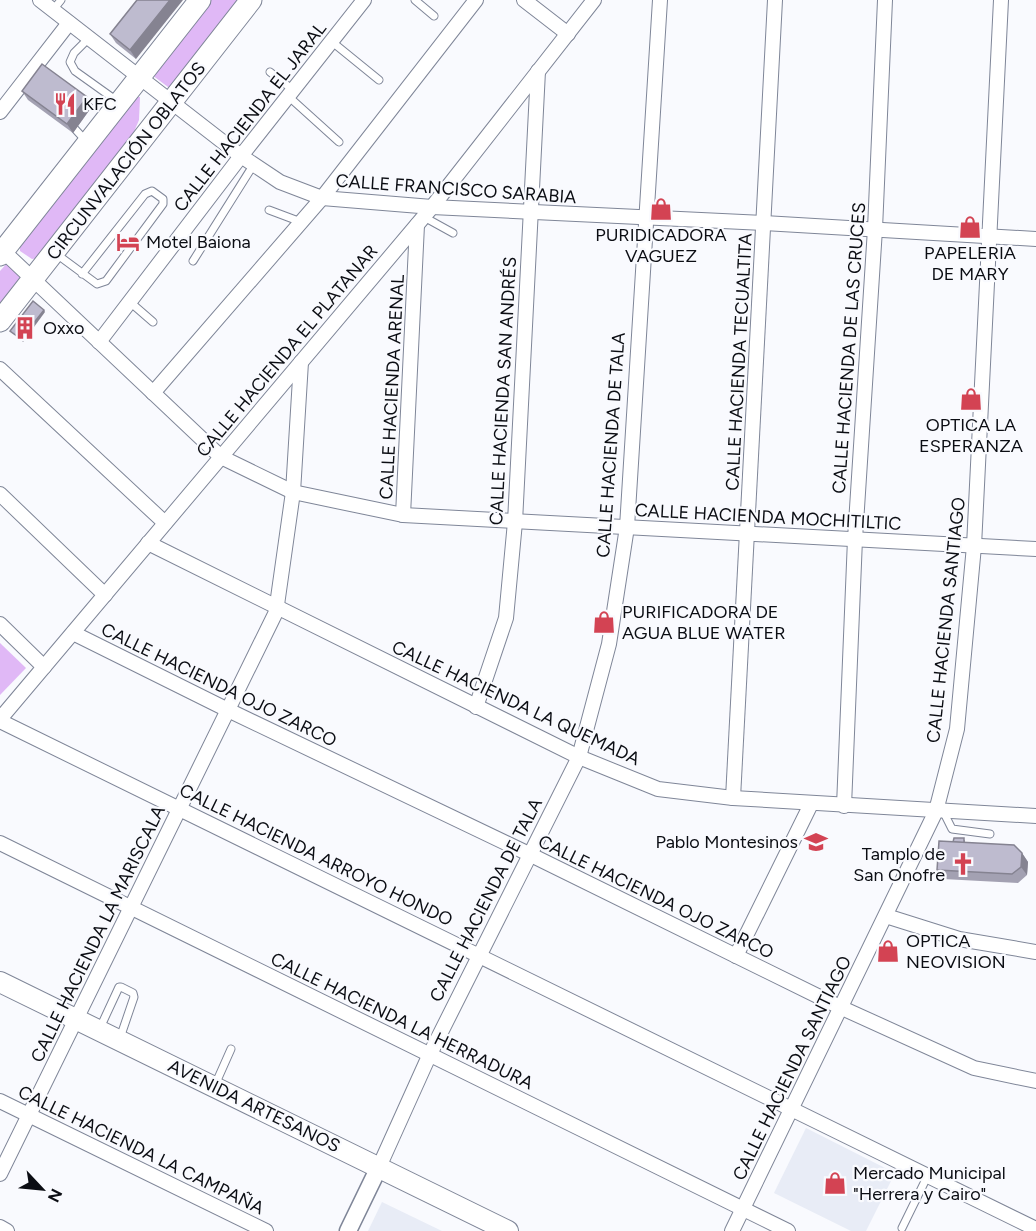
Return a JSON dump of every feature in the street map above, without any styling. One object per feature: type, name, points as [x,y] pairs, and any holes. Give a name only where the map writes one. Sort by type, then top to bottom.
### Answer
[{"type":"main road","points":[[1,252],[82,136],[119,103],[200,0]]},
{"type":"main road","name":"CIRCUNVALACIÓN OBLATOS","points":[[7,317],[54,252],[251,0]]},
{"type":"main road","name":"AVENIDA ARTESANOS","points":[[0,982],[508,1231]]},
{"type":"street","name":"CALLE FRANCISCO SARABIA","points":[[40,0],[57,5],[69,23],[241,156],[280,182],[322,198],[425,216],[531,212],[1036,239]]},
{"type":"street","name":"CALLE HACIENDA EL JARAL","points":[[99,342],[364,0]]},
{"type":"street","points":[[153,393],[322,198],[476,0]]},
{"type":"street","points":[[524,0],[567,34]]},
{"type":"street","name":"CALLE HACIENDA EL PLATANAR","points":[[0,720],[425,216],[594,0]]},
{"type":"street","name":"CALLE HACIENDA DE TALA","points":[[348,1231],[429,1056],[579,757],[609,644],[627,527],[660,0]]},
{"type":"street","name":"CALLE HACIENDA TECUALTITA","points":[[733,798],[775,0]]},
{"type":"street","name":"CALLE HACIENDA DE LAS CRUCES","points":[[844,806],[855,539],[875,229],[885,0]]},
{"type":"street","name":"CALLE HACIENDA SANTIAGO","points":[[732,1231],[939,811],[957,729],[974,546],[1001,0]]},
{"type":"street","points":[[0,112],[22,90],[69,23]]},
{"type":"street","name":"CALLE HACIENDA SAN ANDRÉS","points":[[476,707],[506,618],[515,522],[538,71]]},
{"type":"street","name":"CALLE HACIENDA ARENAL","points":[[403,515],[425,216]]},
{"type":"street","name":"CALLE HACIENDA MOCHITILTIC","points":[[1,252],[33,280],[51,302],[99,342],[221,457],[293,492],[403,515],[1036,549]]},
{"type":"street","name":"CALLE HACIENDA LA MARISCALA","points":[[0,1174],[276,612],[293,492],[301,362]]},
{"type":"street","points":[[0,369],[165,523]]},
{"type":"street","points":[[0,494],[105,595]]},
{"type":"street","name":"CALLE HACIENDA LA QUEMADA","points":[[148,543],[579,757],[658,789],[811,804],[1036,816]]},
{"type":"street","points":[[0,624],[44,667]]},
{"type":"street","name":"CALLE HACIENDA OJO ZARCO","points":[[73,633],[842,1008],[975,1068],[1036,1081]]},
{"type":"street","name":"CALLE HACIENDA ARROYO HONDO","points":[[0,720],[1036,1229]]},
{"type":"street","points":[[736,956],[811,804]]},
{"type":"street","name":"CALLE HACIENDA LA HERRADURA","points":[[0,843],[788,1231]]},
{"type":"street","points":[[886,916],[959,939],[1036,952]]},
{"type":"street","name":"CALLE HACIENDA LA CAMPAÑA","points":[[0,1101],[266,1231]]},
{"type":"street","points":[[0,1227],[8,1231]]},
{"type":"lane","points":[[415,0],[434,16]]},
{"type":"lane","points":[[89,38],[74,53],[70,63],[75,71],[119,103]]},
{"type":"lane","points":[[332,41],[379,80]]},
{"type":"lane","points":[[270,72],[339,142]]},
{"type":"lane","points":[[193,261],[254,165]]},
{"type":"lane","points":[[54,252],[82,274],[97,284],[106,282],[163,204],[163,199],[152,191],[145,194],[82,274]]},
{"type":"lane","points":[[269,210],[301,222]]},
{"type":"lane","points":[[425,216],[453,233]]},
{"type":"lane","points":[[130,302],[153,322]]},
{"type":"lane","points":[[939,811],[955,831],[990,834]]},
{"type":"lane","points":[[99,1030],[119,987],[133,993],[134,997],[120,1041]]},
{"type":"lane","points":[[214,1087],[231,1049]]},
{"type":"lane","points":[[902,1227],[928,1175]]},
{"type":"shaded area","points":[[211,0],[243,0],[172,90],[152,75]]},
{"type":"shaded area","points":[[137,97],[140,97],[139,120],[125,153],[38,258],[32,259],[20,251],[20,247]]},
{"type":"shaded area","points":[[8,262],[22,275],[0,303],[0,271]]},
{"type":"shaded area","points":[[0,643],[26,668],[0,695]]},
{"type":"shaded area","name":"Mercado Municipal \"Herrera y Cairo\"","points":[[806,1128],[895,1173],[866,1231],[851,1231],[774,1193]]},
{"type":"shaded area","points":[[382,1202],[442,1231],[368,1231]]},
{"type":"building","points":[[137,0],[170,0],[130,50],[110,34]]},
{"type":"building","points":[[42,64],[87,97],[67,124],[22,91]]},
{"type":"building","name":"Oxxo","points":[[33,301],[44,310],[21,339],[10,331]]},
{"type":"building","points":[[954,838],[964,838],[964,843],[953,842]]},
{"type":"building","points":[[939,841],[1014,845],[1022,853],[1021,867],[1012,874],[937,870]]},
{"type":"place","name":"KFC","points":[[65,104]]},
{"type":"place","name":"PURIDICADORA VAGUEZ","points":[[661,209]]},
{"type":"place","name":"PAPELERIA DE MARY","points":[[970,227]]},
{"type":"place","name":"Motel Baiona","points":[[128,242]]},
{"type":"place","name":"Oxxo","points":[[25,328]]},
{"type":"place","name":"OPTICA LA ESPERANZA","points":[[971,399]]},
{"type":"place","name":"PURIFICADORA DE AGUA BLUE WATER","points":[[604,622]]},
{"type":"place","name":"Pablo Montesinos","points":[[816,842]]},
{"type":"place","name":"Tamplo de San Onofre","points":[[963,864]]},
{"type":"place","name":"OPTICA NEOVISION","points":[[888,951]]},
{"type":"place","name":"Mercado Municipal \"Herrera y Cairo\"","points":[[835,1183]]}]
